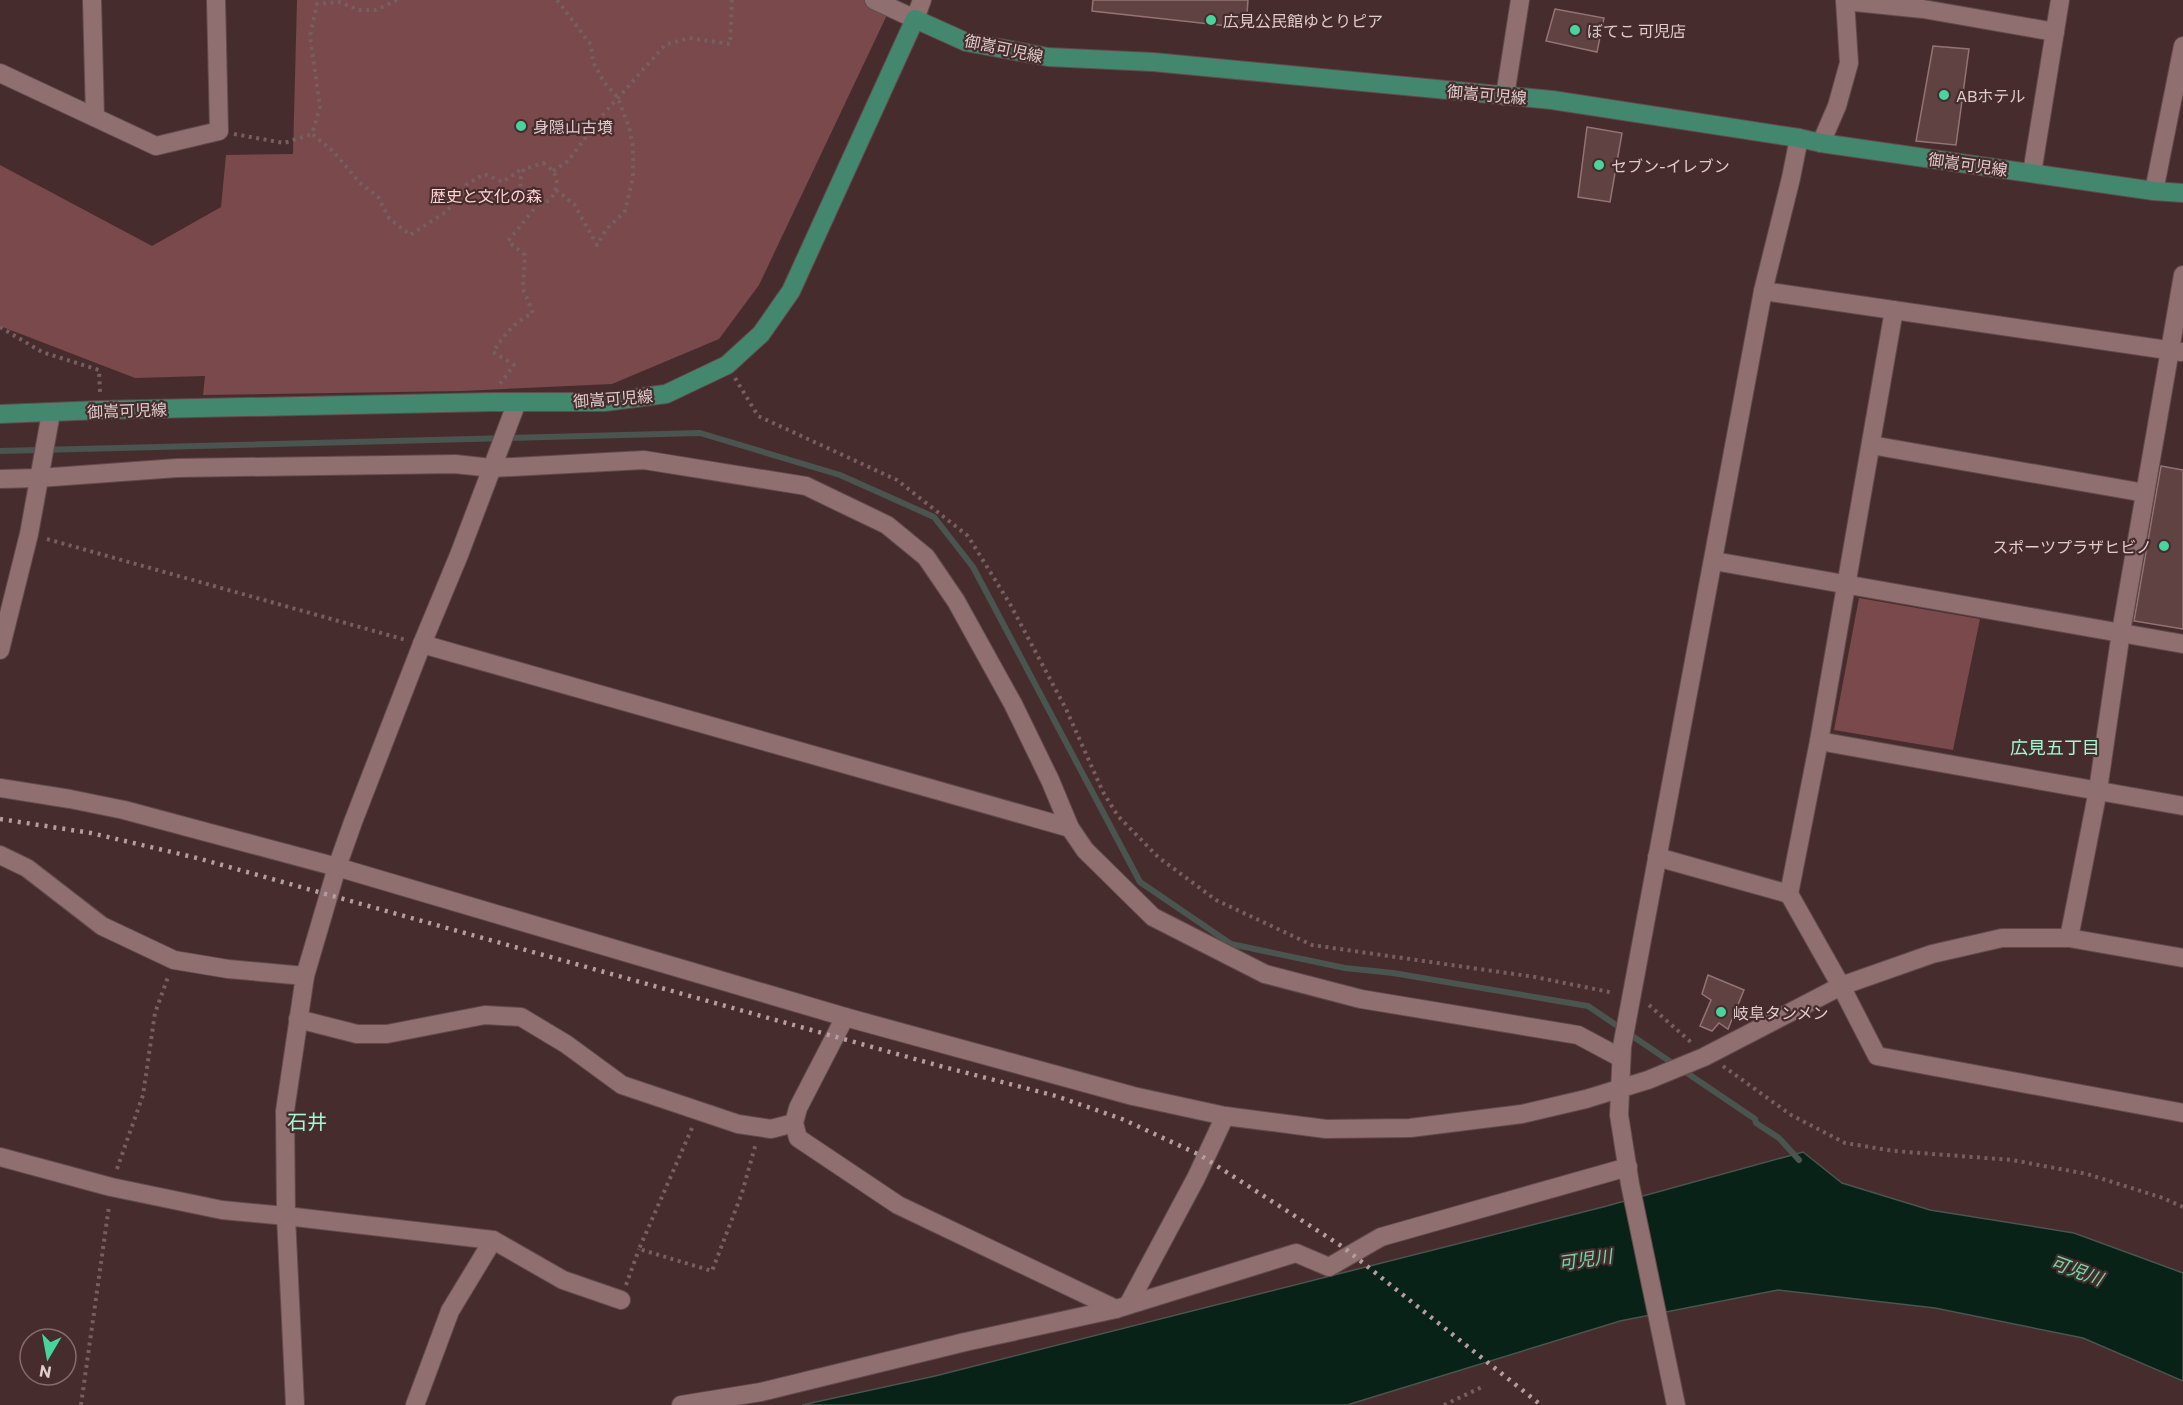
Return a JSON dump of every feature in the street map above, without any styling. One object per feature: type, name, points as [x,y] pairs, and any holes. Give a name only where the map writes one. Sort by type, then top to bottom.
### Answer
[{"type":"main road","name":"御嵩可児線","points":[[0,414],[493,402],[604,402],[666,394],[727,365],[761,334],[791,291],[915,19],[966,42],[1048,57],[1153,62],[1552,100],[1821,143],[2154,191],[2183,193]]},
{"type":"street","points":[[92,0],[95,117]]},
{"type":"street","points":[[0,73],[156,146],[219,131],[216,0]]},
{"type":"street","points":[[874,0],[915,19],[922,0]]},
{"type":"street","points":[[1505,96],[1520,0]]},
{"type":"street","points":[[2032,173],[2060,0]]},
{"type":"street","points":[[1821,143],[1838,106],[1849,63],[1845,1],[1924,4],[2055,32]]},
{"type":"street","points":[[2154,191],[2183,46]]},
{"type":"street","points":[[1676,1405],[1619,1115],[1622,1052],[1763,291],[1799,138]]},
{"type":"street","points":[[2069,938],[2098,790],[2121,632],[2145,493],[2177,351],[2183,275]]},
{"type":"street","points":[[1763,291],[2177,351]]},
{"type":"street","points":[[1894,310],[1819,741],[1789,894],[1877,1056],[2183,1113]]},
{"type":"street","points":[[295,1405],[286,1216],[285,1111],[305,976],[337,867],[517,402]]},
{"type":"street","points":[[0,650],[28,534],[51,413]]},
{"type":"street","points":[[1871,445],[2145,493]]},
{"type":"street","points":[[0,479],[40,471],[455,464],[492,468],[644,460],[806,486],[887,525],[926,557],[956,601],[1013,704],[1050,780],[1070,828],[1085,850],[1153,917],[1265,974],[1361,999],[1578,1035],[1622,1052]]},
{"type":"street","points":[[1714,561],[2183,644]]},
{"type":"street","points":[[422,644],[1070,828]]},
{"type":"street","points":[[1819,741],[2183,806]]},
{"type":"street","points":[[0,788],[124,810],[337,867],[845,1017],[1133,1096],[1225,1116],[1326,1129],[1410,1128],[1522,1114],[1586,1100],[1660,1076],[1707,1056],[1841,986],[1932,954],[2002,938],[2069,938],[2183,958]]},
{"type":"street","points":[[0,855],[27,868],[102,926],[174,960],[228,969],[305,976]]},
{"type":"street","points":[[1658,857],[1789,894]]},
{"type":"street","points":[[298,1019],[357,1034],[387,1034],[484,1015],[521,1017],[566,1044],[622,1085],[738,1124],[771,1129],[794,1123]]},
{"type":"street","points":[[845,1017],[798,1108],[794,1123],[798,1138],[898,1204],[1122,1307]]},
{"type":"street","points":[[1122,1307],[1196,1178],[1225,1116]]},
{"type":"street","points":[[0,1157],[111,1187],[222,1210],[493,1240],[562,1280],[621,1300]]},
{"type":"street","points":[[681,1405],[761,1392],[965,1342],[1122,1307],[1296,1253],[1329,1267],[1381,1237],[1629,1175]]},
{"type":"street","points":[[415,1405],[450,1311],[493,1240]]},
{"type":"path","points":[[312,134],[320,107],[310,36],[317,3],[340,2],[359,10],[376,10],[397,0]]},
{"type":"path","points":[[556,190],[574,204],[597,245],[606,230],[625,211],[633,177],[633,147],[629,127],[618,98],[604,82],[593,62],[591,45],[557,0]]},
{"type":"path","points":[[552,171],[568,161],[618,98],[665,45],[689,38],[730,44],[732,0]]},
{"type":"path","points":[[219,131],[284,143],[312,134]]},
{"type":"path","points":[[312,134],[333,152],[359,182],[378,197],[388,218],[410,235],[446,212],[461,195],[466,185],[484,174],[502,182],[520,170],[543,163],[552,171],[557,180],[556,190],[551,200],[533,203],[523,196],[519,186],[523,170]]},
{"type":"path","points":[[493,402],[495,391],[514,365],[493,352],[506,332],[521,319],[533,313],[523,289],[525,255],[508,241],[539,203]]},
{"type":"path","points":[[0,327],[42,352],[99,370],[101,410]]},
{"type":"path","points":[[727,365],[758,416],[897,480],[968,536],[1010,604],[1065,709],[1103,792],[1118,816],[1158,857],[1216,900],[1312,945],[1535,977],[1630,1000],[1642,998],[1707,1056],[1791,1115],[1845,1143],[1894,1151],[2012,1160],[2087,1174],[2163,1198],[2183,1207]]},
{"type":"path","points":[[28,534],[422,644]]},
{"type":"path","points":[[621,1300],[639,1249],[699,1111]]},
{"type":"path","points":[[639,1249],[712,1271],[742,1193],[760,1128]]},
{"type":"path","points":[[1444,1405],[1482,1387]]},
{"type":"green space","name":"歴史と文化の森","points":[[297,0],[892,0],[759,285],[719,339],[612,384],[462,391],[203,395],[205,376],[135,378],[0,326],[0,165],[152,246],[221,207],[226,155],[293,154]]},
{"type":"green space","points":[[1859,598],[1980,619],[1953,750],[1834,730]]},
{"type":"water","name":"可児川","points":[[1803,1152],[1842,1183],[1930,1210],[2074,1233],[2183,1273],[2183,1381],[2083,1338],[1935,1308],[1778,1290],[1620,1321],[1347,1405],[802,1405],[935,1376],[1603,1207]]},
{"type":"building","name":"広見公民館ゆとりピア","points":[[1093,0],[1248,0],[1246,28],[1092,11]]},
{"type":"building","name":"ぼてこ 可児店","points":[[1555,9],[1604,18],[1597,52],[1546,41]]},
{"type":"building","name":"ABホテル","points":[[1933,46],[1969,49],[1956,145],[1916,141]]},
{"type":"building","name":"セブン-イレブン","points":[[1587,127],[1622,133],[1610,202],[1578,197]]},
{"type":"building","name":"スポーツプラザヒビノ","points":[[2161,466],[2183,470],[2183,629],[2134,621]]},
{"type":"building","name":"岐阜タンメン","points":[[1708,975],[1744,990],[1728,1029],[1719,1023],[1712,1031],[1700,1026],[1711,1000],[1702,994]]},
{"type":"waterway","points":[[0,451],[700,433],[840,475],[934,517],[973,567],[1140,882],[1231,944],[1345,968],[1393,973],[1588,1006],[1755,1119],[1756,1123],[1779,1138],[1799,1160]]},
{"type":"railway","points":[[0,819],[91,833],[197,858],[940,1066],[1056,1096],[1122,1119],[1200,1155],[1343,1247],[1541,1405]]},
{"type":"place","name":"広見公民館ゆとりピア","points":[[1211,20]]},
{"type":"place","name":"ぼてこ 可児店","points":[[1575,30]]},
{"type":"place","name":"ABホテル","points":[[1944,95]]},
{"type":"place","name":"身隠山古墳","points":[[521,126]]},
{"type":"place","name":"セブン-イレブン","points":[[1599,165]]},
{"type":"place","name":"スポーツプラザヒビノ","points":[[2164,546]]},
{"type":"place","name":"岐阜タンメン","points":[[1721,1012]]},
{"type":"district","name":"広見五丁目","points":[[2055,747]]},
{"type":"district","name":"石井","points":[[307,1121]]}]
